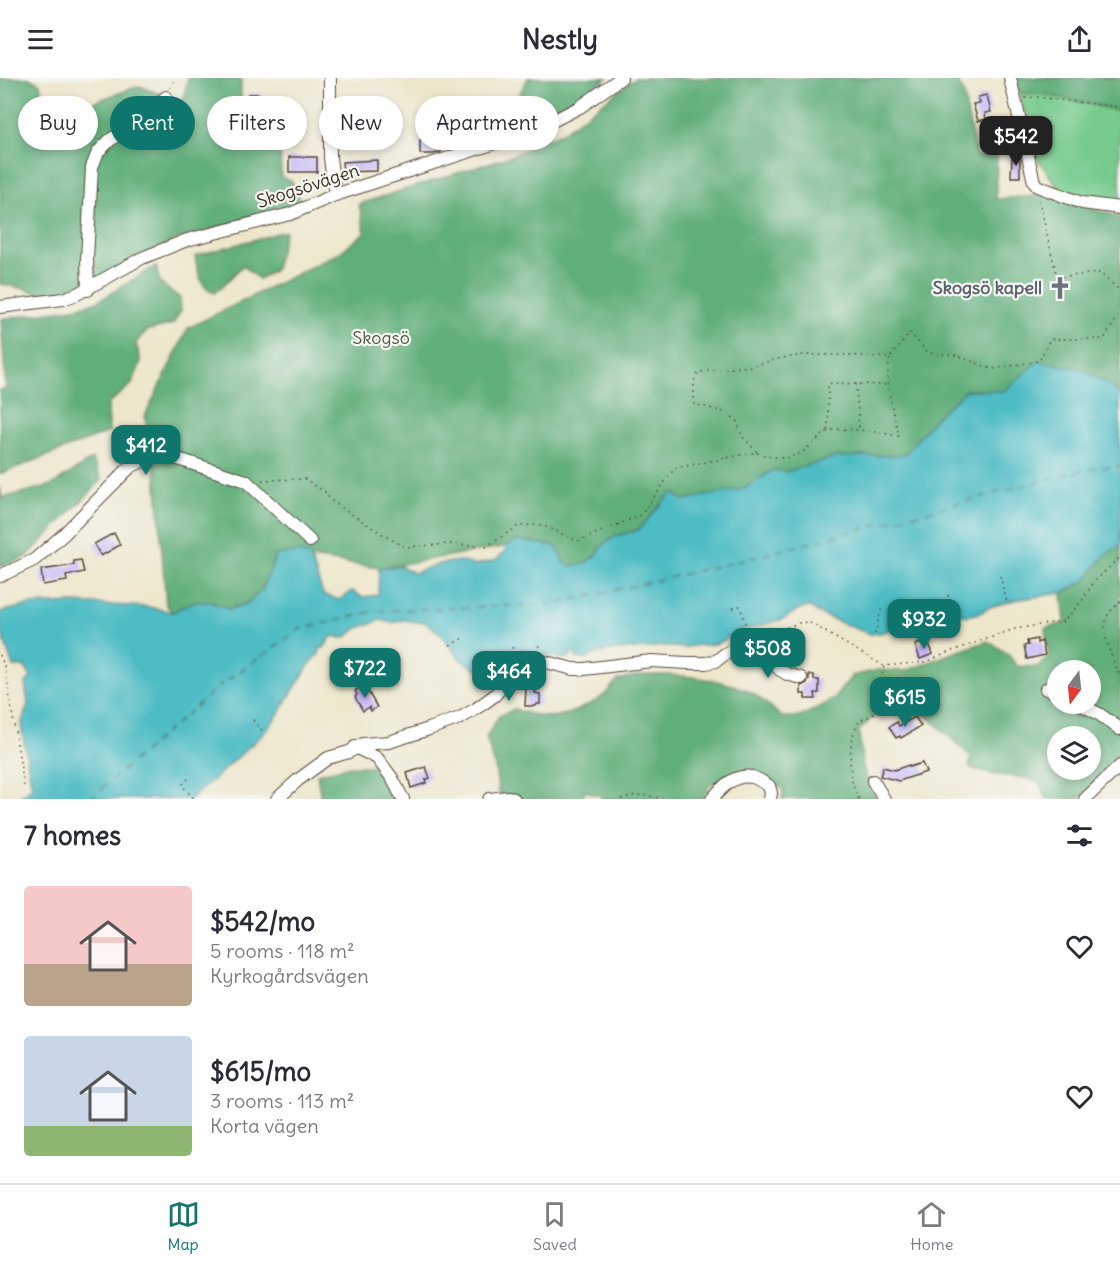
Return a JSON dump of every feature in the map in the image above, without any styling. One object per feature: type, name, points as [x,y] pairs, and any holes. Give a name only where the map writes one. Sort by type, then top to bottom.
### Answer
[{"type":"street","points":[[330,78],[330,158],[335,195]]},
{"type":"street","name":"Skogsövägen","points":[[0,307],[63,299],[88,290],[133,263],[187,240],[290,214],[335,195],[535,130],[580,107],[621,78]]},
{"type":"street","points":[[1010,78],[1036,184],[1082,203],[1120,208]]},
{"type":"street","points":[[88,290],[92,167],[98,152],[110,140]]},
{"type":"street","points":[[0,576],[34,560],[63,535],[130,467],[155,455],[172,457],[246,481],[310,541]]},
{"type":"street","points":[[277,799],[298,780],[328,759],[349,752],[355,747],[388,742],[460,718],[487,702],[515,671],[532,663],[546,662],[573,669],[584,669],[651,661],[706,663],[716,661],[739,648],[751,647],[762,651],[780,670],[801,678]]},
{"type":"street","points":[[1096,714],[1120,729]]},
{"type":"street","points":[[355,747],[377,759],[392,778],[403,799]]},
{"type":"street","points":[[1085,799],[1120,766]]},
{"type":"street","points":[[711,799],[736,777],[753,777],[769,786],[770,799]]},
{"type":"street","points":[[873,781],[884,799]]},
{"type":"street","points":[[489,799],[505,797],[514,799]]},
{"type":"path","points":[[1015,100],[1036,97],[1120,107]]},
{"type":"path","points":[[1036,184],[1058,277],[1100,273],[1120,291]]},
{"type":"path","points":[[246,481],[305,479],[325,492],[330,500],[405,547],[449,544],[486,547],[518,526],[542,525],[578,541],[641,514],[675,468],[757,452],[774,457],[795,456],[804,452],[828,431],[833,430],[899,436],[887,386],[887,371],[890,358],[910,333],[928,353],[956,355],[992,369],[1039,361],[1050,339],[1104,339],[1120,313]]},
{"type":"path","points":[[757,452],[742,435],[737,421],[728,412],[694,404],[694,381],[699,372],[751,366],[804,355],[848,354],[890,358]]},
{"type":"path","points":[[828,431],[828,384],[887,386]]},
{"type":"path","points":[[856,384],[859,431]]},
{"type":"path","points":[[748,637],[773,632],[802,622],[810,622],[884,666],[926,662],[1015,629],[1064,621],[1081,602],[1094,582],[1119,558]]},
{"type":"path","points":[[1000,576],[1006,602]]},
{"type":"path","points":[[948,595],[954,614]]},
{"type":"path","points":[[1120,602],[1108,613],[1105,623],[1106,640],[1120,676]]},
{"type":"path","points":[[733,608],[740,606],[747,629]]},
{"type":"path","points":[[875,634],[882,607]]},
{"type":"path","points":[[912,614],[916,625]]},
{"type":"path","points":[[450,645],[464,638]]},
{"type":"path","points":[[538,657],[539,643]]},
{"type":"path","points":[[512,646],[516,660]]},
{"type":"path","points":[[0,655],[5,667],[24,787]]},
{"type":"path","points":[[859,799],[852,784],[850,759],[852,737],[859,721],[874,714],[884,666]]},
{"type":"path","points":[[253,720],[264,733]]},
{"type":"path","points":[[188,779],[182,785],[194,799]]},
{"type":"path","points":[[621,799],[647,795],[663,799]]},
{"type":"green space","points":[[0,78],[29,78],[40,84],[43,96],[18,96],[18,150],[98,150],[98,100],[110,96],[110,150],[195,150],[195,96],[184,96],[188,78],[241,78],[241,96],[207,96],[207,150],[280,150],[281,177],[292,181],[302,204],[175,240],[82,288],[45,296],[26,289],[0,284]]},
{"type":"green space","points":[[528,78],[607,78],[575,102],[559,110],[559,96],[520,96]]},
{"type":"green space","name":"Skogsö","points":[[636,78],[955,78],[963,91],[976,156],[997,154],[996,199],[1049,195],[1120,217],[1120,394],[1111,386],[1039,361],[1004,391],[966,390],[936,417],[904,455],[837,457],[786,472],[774,470],[744,489],[682,500],[672,493],[638,530],[616,536],[604,544],[596,556],[582,565],[569,567],[556,546],[532,542],[379,568],[311,558],[299,552],[276,555],[262,590],[246,604],[229,609],[211,602],[193,602],[173,612],[166,605],[156,472],[145,416],[188,328],[339,253],[365,232],[359,204],[524,150],[559,150],[559,133]]},
{"type":"green space","points":[[1016,78],[1120,78],[1120,202],[1075,195],[1057,186],[1035,155]]},
{"type":"green space","points":[[1016,78],[1120,78],[1120,111],[1043,94],[1020,93]]},
{"type":"green space","points":[[139,86],[166,96],[111,96]]},
{"type":"green space","points":[[285,231],[275,270],[259,279],[243,265],[214,293],[205,287],[198,272],[195,256]]},
{"type":"green space","points":[[156,266],[160,283],[180,298],[181,310],[173,324],[148,331],[136,343],[141,362],[132,384],[108,404],[109,432],[0,474],[0,390],[6,389],[1,319],[79,307],[100,300]]},
{"type":"green space","points":[[92,459],[102,480],[26,557],[0,567],[0,486],[2,498],[52,485]]},
{"type":"green space","points":[[1120,546],[1120,760],[1101,780],[1101,726],[1047,726],[1047,780],[1101,780],[1078,799],[1047,799],[1039,782],[1026,778],[989,774],[969,767],[971,757],[927,716],[912,709],[872,718],[859,731],[865,775],[877,799],[782,799],[783,789],[758,774],[734,772],[709,786],[703,799],[601,799],[601,796],[584,791],[583,799],[523,799],[499,794],[495,767],[486,737],[499,716],[514,709],[551,717],[568,714],[600,699],[619,680],[648,675],[665,675],[701,678],[733,685],[760,698],[782,717],[800,717],[833,700],[852,676],[878,670],[906,671],[988,641],[1007,653],[1017,666],[1037,667],[1049,657],[1045,628],[1065,623],[1062,593],[1085,581],[1105,555]]},
{"type":"green space","points":[[350,766],[381,769],[398,799],[321,799],[317,774]]},
{"type":"water","points":[[1039,361],[1082,369],[1120,394],[1120,546],[1105,555],[1085,581],[1062,593],[1014,600],[990,607],[980,613],[967,616],[958,613],[869,634],[820,614],[810,607],[800,609],[781,620],[736,632],[715,644],[684,648],[662,646],[614,650],[583,659],[576,657],[574,652],[562,659],[522,654],[510,666],[500,671],[488,672],[477,670],[460,659],[442,636],[425,622],[404,620],[392,623],[381,620],[358,628],[346,637],[331,637],[324,648],[320,648],[319,654],[309,665],[264,733],[190,799],[16,799],[32,788],[21,725],[28,704],[25,684],[31,677],[25,667],[13,667],[0,628],[0,612],[29,605],[73,603],[148,607],[173,612],[193,602],[211,602],[229,609],[246,604],[262,590],[276,555],[300,552],[311,558],[323,594],[339,600],[352,591],[362,597],[378,595],[379,568],[401,566],[414,573],[438,564],[460,561],[474,565],[496,560],[505,551],[507,545],[518,540],[556,546],[564,562],[569,566],[582,565],[596,556],[604,544],[616,536],[638,530],[672,492],[682,500],[744,489],[773,470],[786,472],[837,457],[904,455],[936,417],[966,390],[1004,391]]},
{"type":"building","points":[[987,95],[991,112],[985,113],[986,119],[978,121],[973,104],[980,103],[978,97]]},
{"type":"building","points":[[420,150],[441,150],[433,154],[420,154]]},
{"type":"building","points":[[1012,156],[1020,156],[1020,177],[1011,177]]},
{"type":"building","points":[[289,157],[317,157],[317,172],[289,172]]},
{"type":"building","points":[[377,160],[377,171],[343,172],[342,162]]},
{"type":"building","points":[[114,533],[120,545],[101,556],[94,544]]},
{"type":"building","points":[[81,560],[84,572],[66,576],[67,581],[43,585],[41,570],[74,565],[74,561]]},
{"type":"building","points":[[1037,639],[1037,643],[1042,641],[1045,655],[1027,659],[1024,646],[1028,645],[1027,641]]},
{"type":"building","points":[[928,641],[933,654],[920,659],[915,645]]},
{"type":"building","points":[[809,675],[814,675],[814,680],[819,680],[819,693],[815,693],[816,699],[805,699],[805,694],[801,694],[801,686],[807,683]]},
{"type":"building","points":[[364,685],[377,707],[371,711],[369,707],[363,711],[355,697],[357,695],[355,691]]},
{"type":"building","points":[[526,688],[536,689],[535,693],[540,694],[540,704],[525,706]]},
{"type":"building","points":[[915,717],[921,726],[901,738],[900,736],[896,738],[889,727],[897,722],[899,726]]},
{"type":"building","points":[[922,763],[926,772],[899,781],[880,776],[883,767],[894,770]]},
{"type":"building","points":[[426,767],[430,778],[425,780],[426,783],[411,788],[407,773]]},
{"type":"ferry route","points":[[90,799],[219,686],[300,629],[375,611],[555,604],[740,561],[1087,469],[1120,466]]},
{"type":"place","name":"Skogsö kapell","points":[[1060,288]]}]
